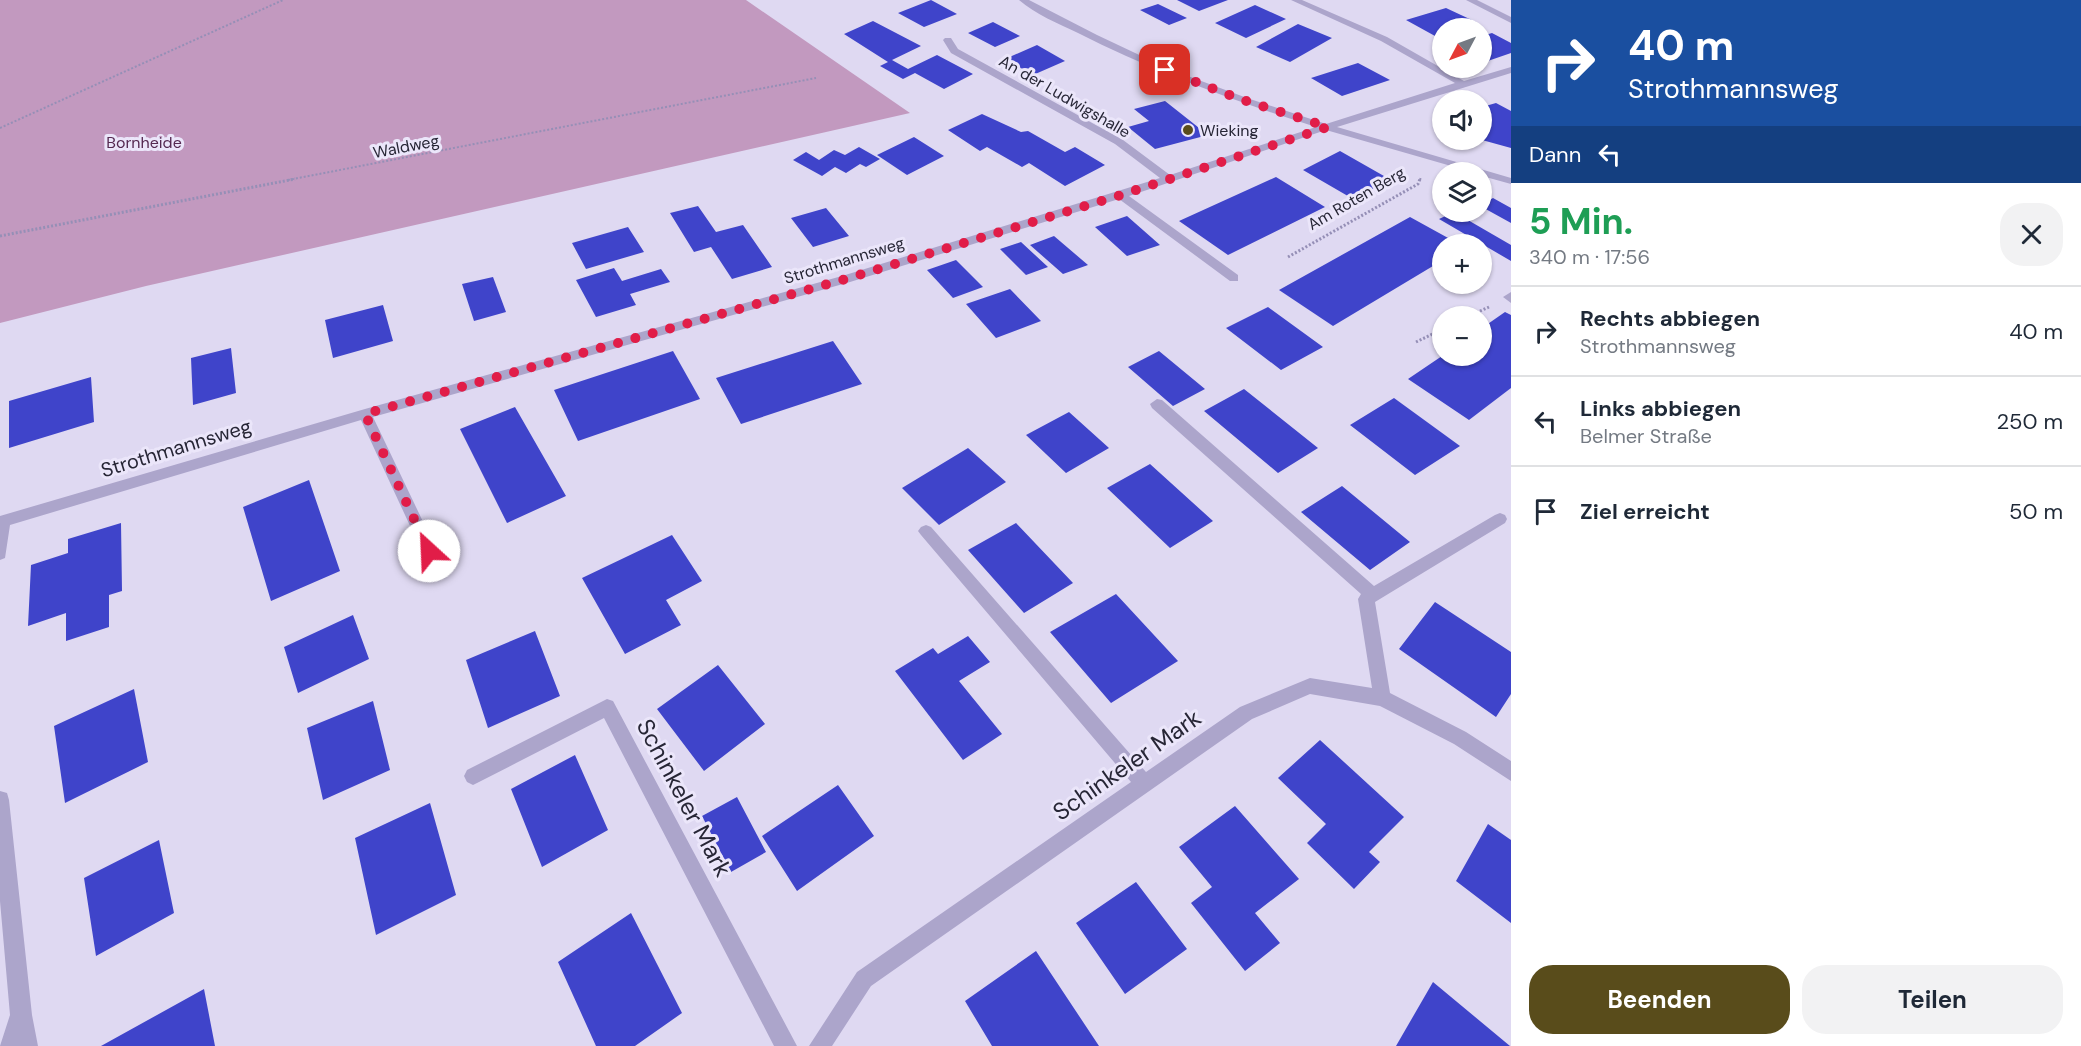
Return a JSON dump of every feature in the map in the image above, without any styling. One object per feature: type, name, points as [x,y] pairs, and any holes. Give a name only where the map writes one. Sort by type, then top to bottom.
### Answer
[{"type":"street","points":[[1023,0],[1071,26],[1165,70],[1240,99],[1445,162]]},
{"type":"street","points":[[1295,0],[1384,39],[1463,84]]},
{"type":"street","points":[[1470,0],[1511,20]]},
{"type":"street","name":"An der Ludwigshalle","points":[[948,40],[954,51],[1119,142],[1168,179]]},
{"type":"street","name":"Strothmannsweg","points":[[2,522],[365,414],[780,298],[1121,195],[1402,102],[1511,70]]},
{"type":"street","points":[[1492,175],[1511,181]]},
{"type":"street","points":[[1121,195],[1234,278]]},
{"type":"street","points":[[1157,404],[1372,594]]},
{"type":"street","points":[[365,414],[429,551]]},
{"type":"street","points":[[1382,698],[1366,599],[1500,519]]},
{"type":"street","points":[[0,553],[2,522]]},
{"type":"street","points":[[926,531],[1144,784]]},
{"type":"street","name":"Schinkeler Mark","points":[[820,1046],[864,979],[1246,713],[1311,686],[1382,698],[1460,738],[1511,772]]},
{"type":"street","name":"Schinkeler Mark","points":[[473,776],[607,706],[786,1046]]},
{"type":"street","points":[[0,800],[21,1015],[27,1046]]},
{"type":"street","points":[[9,1046],[21,1015]]},
{"type":"path","points":[[0,128],[283,0]]},
{"type":"path","name":"Waldweg","points":[[0,236],[816,78]]},
{"type":"path","name":"Am Roten Berg","points":[[1288,257],[1418,184],[1430,158]]},
{"type":"path","points":[[1416,342],[1432,334]]},
{"type":"green space","name":"Bornheide","points":[[0,0],[746,0],[910,113],[146,286],[0,323]]},
{"type":"building","points":[[931,0],[957,14],[924,27],[898,13]]},
{"type":"building","points":[[1177,0],[1228,0],[1199,11]]},
{"type":"building","points":[[1158,4],[1187,18],[1169,25],[1140,10]]},
{"type":"building","points":[[1255,5],[1286,19],[1246,38],[1215,23]]},
{"type":"building","points":[[1446,8],[1467,18],[1432,18],[1432,34],[1406,20]]},
{"type":"building","points":[[873,21],[921,46],[892,60],[908,69],[937,55],[973,74],[944,89],[915,73],[903,79],[880,66],[888,62],[844,34]]},
{"type":"building","points":[[993,22],[1020,36],[995,47],[968,33]]},
{"type":"building","points":[[1298,24],[1332,38],[1290,62],[1256,47]]},
{"type":"building","points":[[1492,33],[1511,43],[1511,53],[1492,60]]},
{"type":"building","points":[[1037,45],[1065,61],[1033,75],[1005,59]]},
{"type":"building","points":[[1358,63],[1390,80],[1342,96],[1311,78]]},
{"type":"building","points":[[1165,101],[1208,135],[1155,149],[1128,127],[1149,121],[1134,109]]},
{"type":"building","points":[[1496,103],[1511,111],[1511,148],[1492,143],[1492,104]]},
{"type":"building","points":[[982,114],[1021,132],[1028,131],[1065,152],[1075,147],[1105,165],[1065,186],[1029,163],[1022,167],[987,147],[980,151],[948,130]]},
{"type":"building","points":[[914,137],[944,156],[907,175],[877,155]]},
{"type":"building","points":[[859,147],[880,159],[866,167],[860,164],[846,173],[835,167],[822,176],[793,160],[806,152],[819,160],[834,150],[845,155]]},
{"type":"building","points":[[1340,151],[1391,180],[1353,199],[1303,170]]},
{"type":"building","points":[[1276,177],[1325,207],[1228,255],[1179,221]]},
{"type":"building","points":[[1492,199],[1511,208],[1511,223],[1492,213]]},
{"type":"building","points":[[698,206],[716,232],[743,225],[772,267],[732,279],[711,247],[694,252],[670,213]]},
{"type":"building","points":[[826,208],[849,236],[813,247],[791,218]]},
{"type":"building","points":[[1127,216],[1160,245],[1127,256],[1095,227]]},
{"type":"building","points":[[1410,217],[1441,234],[1432,234],[1432,267],[1333,326],[1279,290]]},
{"type":"building","points":[[1444,222],[1471,222],[1492,234],[1465,234]]},
{"type":"building","points":[[628,227],[644,252],[586,269],[572,243]]},
{"type":"building","points":[[1492,234],[1511,245],[1511,261],[1492,250]]},
{"type":"building","points":[[1054,236],[1088,265],[1063,274],[1030,245]]},
{"type":"building","points":[[1021,242],[1048,267],[1026,275],[1000,249]]},
{"type":"building","points":[[956,260],[983,287],[953,298],[927,270]]},
{"type":"building","points":[[614,268],[622,281],[661,269],[670,282],[630,294],[636,305],[596,317],[576,280]]},
{"type":"building","points":[[493,277],[506,312],[474,321],[462,284]]},
{"type":"building","points":[[1010,289],[1041,321],[996,338],[966,304]]},
{"type":"building","points":[[383,305],[393,341],[333,358],[325,320]]},
{"type":"building","points":[[1268,307],[1323,347],[1281,370],[1226,328]]},
{"type":"building","points":[[1505,312],[1511,315],[1511,388],[1469,420],[1408,379],[1432,363],[1432,366],[1492,366],[1492,321]]},
{"type":"building","points":[[833,341],[862,384],[741,424],[716,378]]},
{"type":"building","points":[[231,348],[236,393],[193,405],[191,358]]},
{"type":"building","points":[[673,351],[700,399],[578,441],[554,390]]},
{"type":"building","points":[[1159,351],[1205,389],[1173,406],[1128,367]]},
{"type":"building","points":[[91,377],[94,422],[9,448],[9,401]]},
{"type":"building","points":[[1244,389],[1318,448],[1278,473],[1204,411]]},
{"type":"building","points":[[1394,398],[1460,446],[1415,475],[1350,425]]},
{"type":"building","points":[[515,407],[566,496],[507,523],[460,429]]},
{"type":"building","points":[[1069,412],[1109,448],[1066,473],[1026,435]]},
{"type":"building","points":[[968,448],[1006,482],[939,525],[902,488]]},
{"type":"building","points":[[1150,464],[1213,521],[1170,548],[1107,488]]},
{"type":"building","points":[[309,480],[340,571],[271,601],[243,507]]},
{"type":"building","points":[[1342,486],[1410,542],[1370,570],[1301,512]]},
{"type":"building","points":[[121,523],[122,591],[109,595],[109,627],[66,641],[66,613],[28,626],[31,565],[68,553],[68,539]]},
{"type":"building","points":[[1016,523],[1073,583],[1024,613],[968,550]]},
{"type":"building","points":[[672,535],[702,581],[666,600],[681,625],[625,654],[582,578]]},
{"type":"building","points":[[1116,594],[1178,661],[1111,703],[1050,632]]},
{"type":"building","points":[[1435,602],[1511,652],[1511,694],[1496,717],[1399,649]]},
{"type":"building","points":[[353,615],[369,659],[298,693],[284,647]]},
{"type":"building","points":[[535,631],[560,696],[488,728],[466,660]]},
{"type":"building","points":[[968,636],[990,662],[959,681],[1002,734],[963,760],[895,671],[933,648],[938,654]]},
{"type":"building","points":[[718,665],[765,724],[704,771],[657,709]]},
{"type":"building","points":[[134,689],[148,762],[65,803],[54,726]]},
{"type":"building","points":[[373,701],[390,770],[323,800],[307,728]]},
{"type":"building","points":[[1320,740],[1404,817],[1369,852],[1380,862],[1354,889],[1307,843],[1326,824],[1278,778]]},
{"type":"building","points":[[575,755],[608,830],[542,867],[511,789]]},
{"type":"building","points":[[838,785],[874,836],[797,891],[762,836]]},
{"type":"building","points":[[737,797],[766,852],[731,872],[702,816]]},
{"type":"building","points":[[430,803],[456,895],[376,935],[355,838]]},
{"type":"building","points":[[1235,806],[1299,879],[1255,913],[1280,943],[1245,971],[1191,903],[1212,887],[1179,847]]},
{"type":"building","points":[[1488,824],[1511,840],[1511,923],[1456,881]]},
{"type":"building","points":[[159,840],[174,913],[96,956],[84,878]]},
{"type":"building","points":[[1136,882],[1187,949],[1125,994],[1076,923]]},
{"type":"building","points":[[631,913],[682,1013],[635,1046],[596,1046],[558,962]]},
{"type":"building","points":[[1036,951],[1099,1046],[992,1046],[965,1001]]},
{"type":"building","points":[[1433,982],[1510,1046],[1396,1046]]},
{"type":"building","points":[[204,989],[215,1046],[101,1046]]},
{"type":"place","name":"Wieking","points":[[1188,130]]},
{"type":"route","points":[[429,551],[365,414],[846,279],[1121,195],[1328,127],[1240,99],[1165,70]]}]
